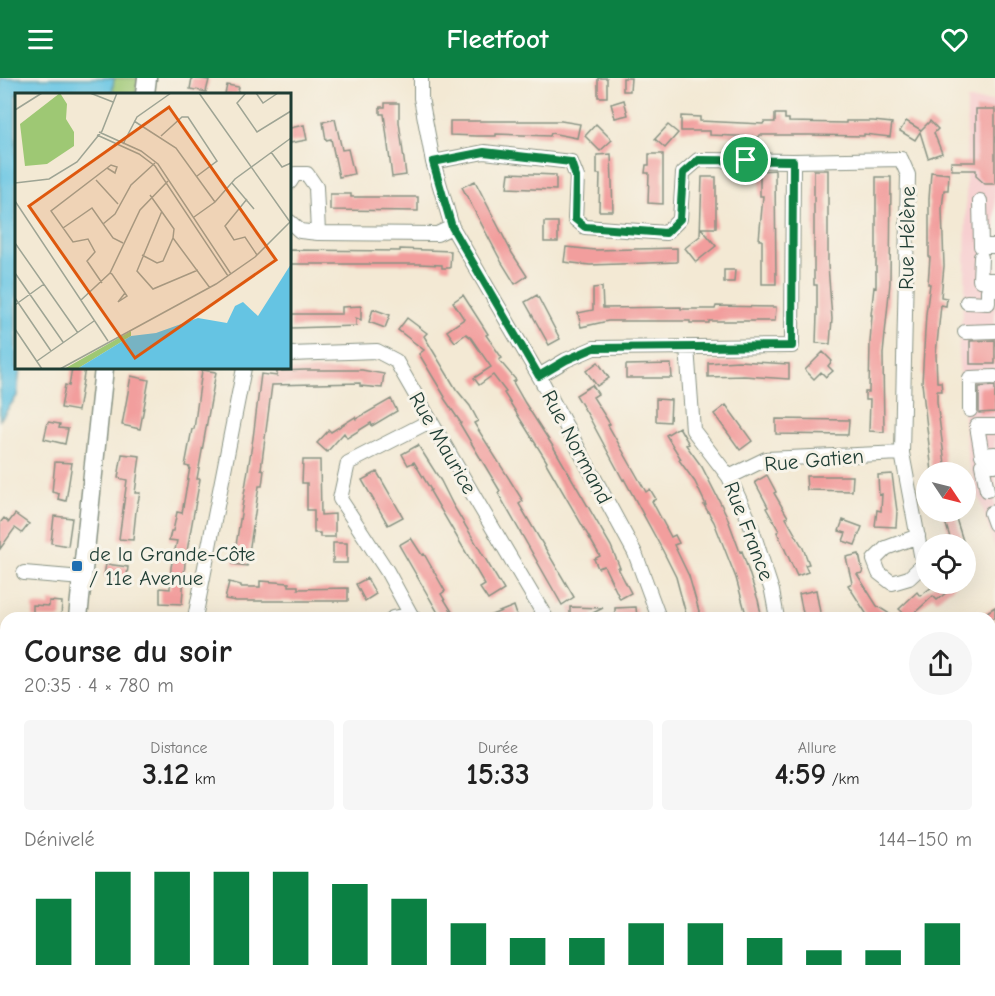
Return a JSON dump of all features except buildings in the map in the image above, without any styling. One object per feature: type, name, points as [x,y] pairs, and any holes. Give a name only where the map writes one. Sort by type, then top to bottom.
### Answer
[{"type":"main road","points":[[145,93],[147,78]]},
{"type":"main road","points":[[79,612],[104,369]]},
{"type":"street","name":"Rue Normand","points":[[421,78],[421,98],[433,162],[452,227],[539,376],[634,553],[657,612]]},
{"type":"street","name":"Rue Hélène","points":[[433,162],[484,152],[571,162],[576,177],[575,219],[585,227],[666,233],[680,219],[683,173],[698,160],[902,159],[908,175],[902,453],[918,534]]},
{"type":"street","points":[[539,376],[566,360],[594,348],[792,346],[793,161]]},
{"type":"street","points":[[291,180],[295,174],[307,174],[316,187],[318,232]]},
{"type":"street","points":[[980,201],[981,246],[995,246]]},
{"type":"street","points":[[291,223],[300,231],[318,232],[437,234],[452,227]]},
{"type":"street","points":[[981,257],[980,280],[995,280]]},
{"type":"street","points":[[967,302],[988,303],[988,290],[995,290]]},
{"type":"street","points":[[965,332],[995,332]]},
{"type":"street","name":"Rue France","points":[[687,347],[693,430],[729,477],[749,520],[772,591],[776,612]]},
{"type":"street","name":"Rue Maurice","points":[[291,354],[377,351],[396,361],[542,612]]},
{"type":"street","points":[[196,612],[244,369]]},
{"type":"street","points":[[970,410],[970,378],[995,377]]},
{"type":"street","points":[[410,612],[387,571],[340,499],[348,463],[430,421]]},
{"type":"street","points":[[995,426],[977,426],[982,454],[995,454]]},
{"type":"street","name":"Rue Gatien","points":[[729,477],[766,459],[902,453]]},
{"type":"street","points":[[987,490],[982,465],[995,465]]},
{"type":"street","points":[[995,512],[992,513],[995,524]]},
{"type":"street","points":[[24,573],[82,578]]},
{"type":"shaded area","points":[[967,100],[995,101],[995,549],[976,487],[976,462],[968,461],[958,353],[965,290]]},
{"type":"green space","points":[[114,78],[138,78],[136,93],[112,93]]},
{"type":"water","points":[[0,78],[114,78],[112,93],[15,93],[15,369],[20,369],[17,396],[0,420]]},
{"type":"place","name":"de la Grande-Côte / 11e Avenue","points":[[77,566]]},
{"type":"route","points":[[484,152],[571,162],[576,177],[575,219],[585,227],[666,233],[680,219],[683,173],[698,160],[746,160],[793,161],[792,346],[594,348],[566,360],[539,376],[452,227],[433,162],[484,152]]}]
